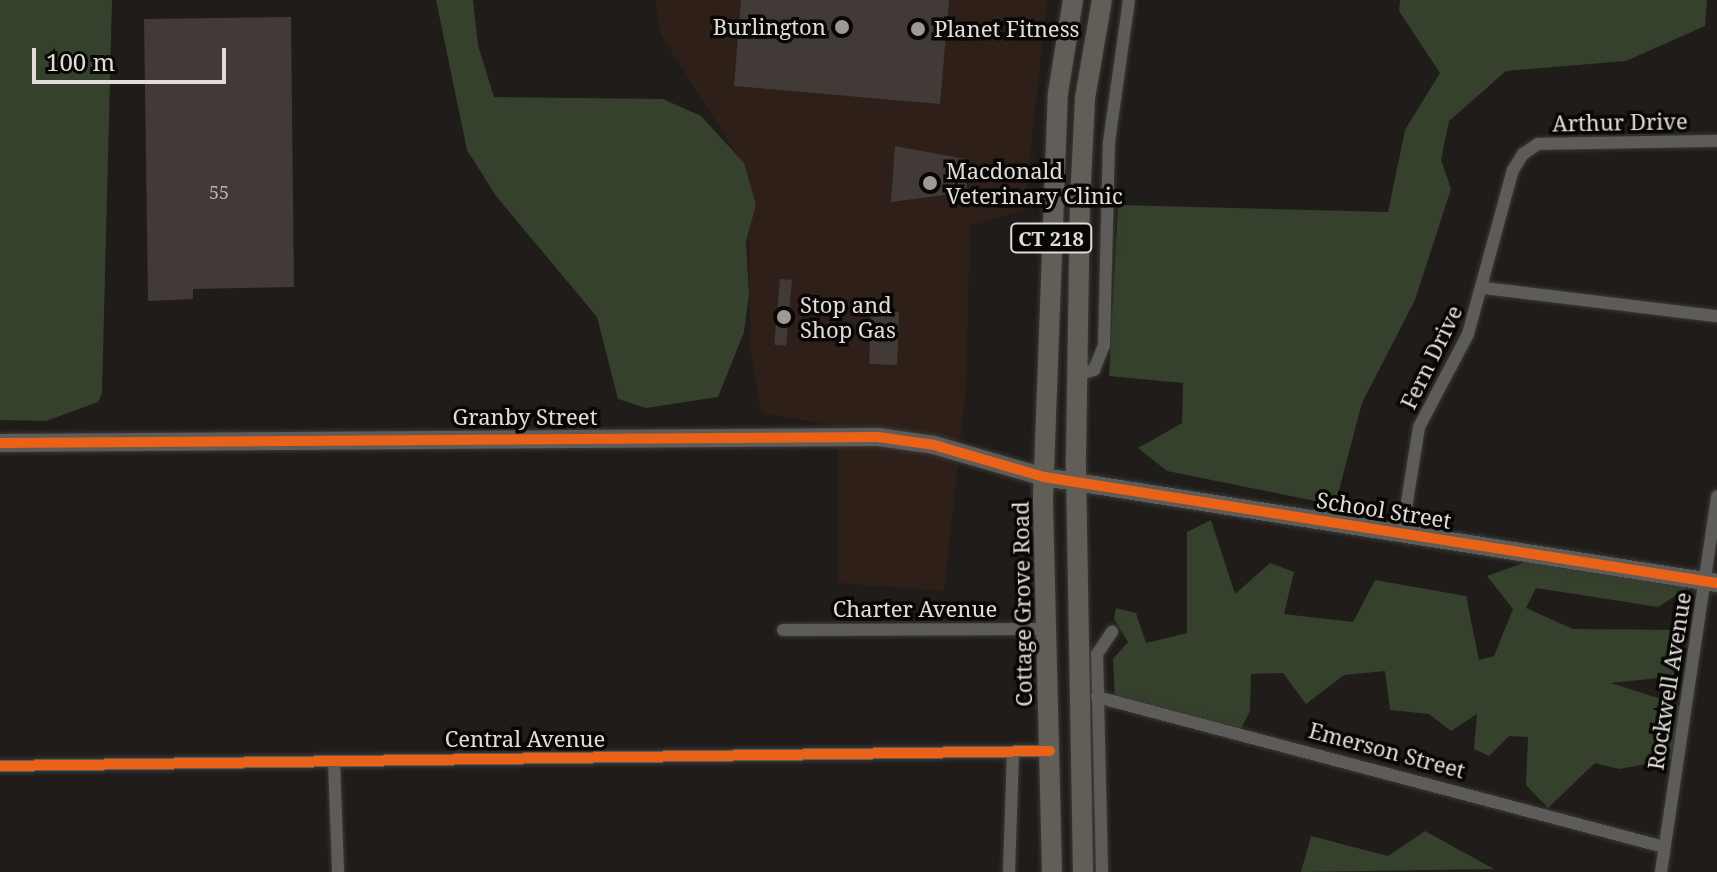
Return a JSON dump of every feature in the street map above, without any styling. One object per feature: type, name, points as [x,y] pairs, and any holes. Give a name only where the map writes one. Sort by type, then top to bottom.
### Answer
[{"type":"main road","name":"Cottage Grove Road","points":[[1052,872],[1044,477],[1058,93],[1073,0]]},
{"type":"main road","name":"CT 218","points":[[1083,872],[1076,482],[1080,201],[1085,98],[1102,0]]},
{"type":"main road","name":"Granby Street","points":[[0,443],[853,435],[934,445],[1044,477]]},
{"type":"main road","name":"School Street","points":[[1044,477],[1711,582]]},
{"type":"street","points":[[1079,374],[1094,370],[1104,345],[1113,89],[1129,0]]},
{"type":"street","name":"Arthur Drive","points":[[1484,288],[1513,170],[1531,149],[1717,141]]},
{"type":"street","points":[[1080,201],[1107,201]]},
{"type":"street","name":"Fern Drive","points":[[1402,533],[1419,427],[1468,334],[1484,288],[1717,316]]},
{"type":"street","name":"Rockwell Avenue","points":[[1661,872],[1711,582],[1717,496]]},
{"type":"street","name":"Charter Avenue","points":[[783,630],[1046,629]]},
{"type":"street","points":[[1102,872],[1097,654],[1112,632]]},
{"type":"street","name":"Emerson Street","points":[[1097,697],[1664,847]]},
{"type":"street","name":"Central Avenue","points":[[0,766],[1050,751]]},
{"type":"street","points":[[1009,872],[1013,752]]},
{"type":"street","points":[[334,761],[338,872]]},
{"type":"shaded area","points":[[655,0],[1047,0],[1024,210],[970,226],[966,387],[944,591],[839,583],[839,427],[761,412],[751,354],[747,170],[661,35]]},
{"type":"green space","points":[[0,0],[112,0],[102,393],[98,402],[46,421],[0,420]]},
{"type":"green space","points":[[436,0],[473,0],[478,45],[494,97],[663,99],[701,116],[744,163],[756,205],[746,241],[749,295],[744,332],[718,397],[646,408],[618,399],[597,317],[496,196],[467,150]]},
{"type":"green space","points":[[1400,0],[1707,0],[1705,26],[1626,61],[1506,71],[1449,121],[1441,160],[1451,189],[1415,300],[1362,403],[1335,505],[1167,471],[1138,448],[1182,423],[1183,383],[1109,376],[1118,205],[1388,212],[1405,130],[1440,73],[1399,11]]},
{"type":"green space","points":[[1211,520],[1235,594],[1270,563],[1294,572],[1284,614],[1353,622],[1375,580],[1466,596],[1479,660],[1494,656],[1513,609],[1487,576],[1543,556],[1692,585],[1658,607],[1536,588],[1526,608],[1573,629],[1685,630],[1678,676],[1611,683],[1686,707],[1678,758],[1619,769],[1595,763],[1548,808],[1526,785],[1528,737],[1509,736],[1489,756],[1474,749],[1477,714],[1451,731],[1429,714],[1390,710],[1385,671],[1344,675],[1306,704],[1283,673],[1251,674],[1250,711],[1240,731],[1115,702],[1113,659],[1128,642],[1114,619],[1116,608],[1136,613],[1146,643],[1187,633],[1187,532]]},
{"type":"green space","points":[[1425,831],[1494,869],[1301,872],[1311,836],[1388,856]]},
{"type":"building","name":"Burlington","points":[[741,0],[949,0],[940,104],[734,86]]},
{"type":"building","points":[[291,17],[294,287],[193,289],[193,299],[148,301],[144,19]]},
{"type":"building","name":"Macdonald Veterinary Clinic","points":[[895,146],[965,159],[967,192],[891,202]]},
{"type":"building","name":"Stop and Shop Gas","points":[[780,279],[792,280],[786,346],[774,345]]},
{"type":"building","points":[[871,311],[899,312],[897,365],[869,364]]},
{"type":"cycle path","points":[[0,443],[878,437],[934,445],[1044,477],[1717,583]]},
{"type":"cycle path","points":[[0,766],[1050,751]]},
{"type":"place","name":"Burlington","points":[[842,27]]},
{"type":"place","name":"Planet Fitness","points":[[918,29]]},
{"type":"place","name":"Macdonald Veterinary Clinic","points":[[930,183]]},
{"type":"place","name":"Stop and Shop Gas","points":[[784,317]]}]
